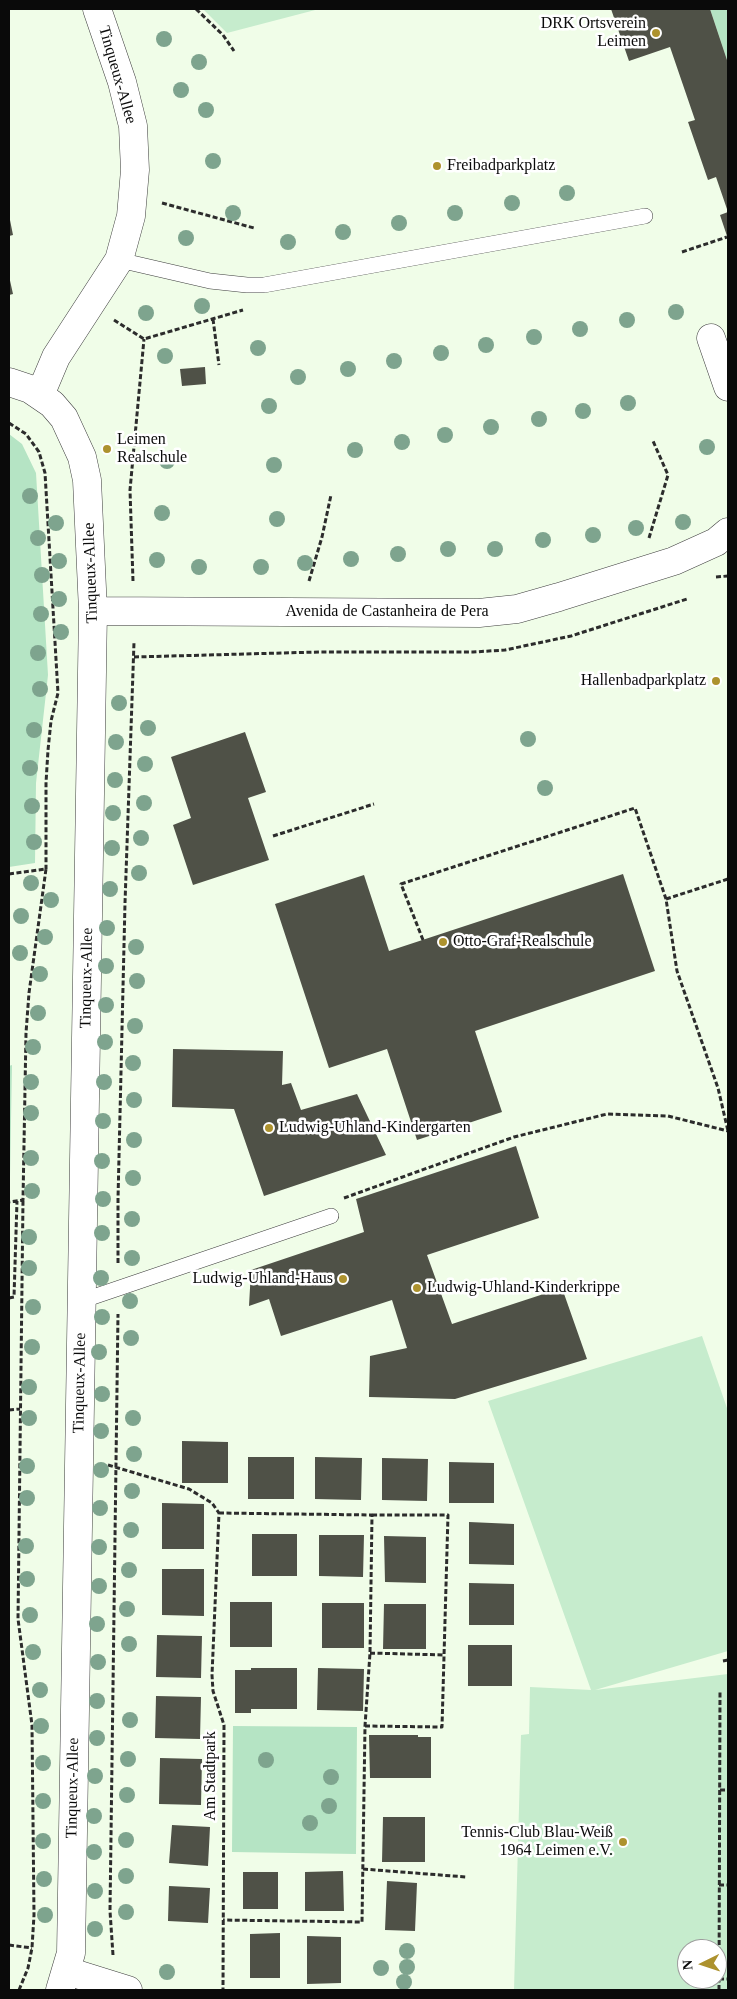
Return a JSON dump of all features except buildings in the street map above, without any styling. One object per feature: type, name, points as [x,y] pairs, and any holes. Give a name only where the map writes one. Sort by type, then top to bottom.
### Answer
[{"type":"street","name":"Tinqueux-Allee","points":[[63,1980],[71,1953],[93,611],[87,480],[82,457],[64,418],[52,404],[40,395],[56,357],[119,260],[130,216],[135,170],[133,126],[122,82],[97,9]]},
{"type":"street","points":[[711,338],[728,387]]},
{"type":"street","points":[[9,382],[30,389],[40,395]]},
{"type":"street","name":"Avenida de Castanheira de Pera","points":[[93,611],[479,613],[517,609],[674,561],[716,542],[728,532]]},
{"type":"street","points":[[63,1980],[121,1988]]},
{"type":"lane","points":[[119,260],[210,282],[264,285],[645,216]]},
{"type":"lane","points":[[81,1301],[331,1216]]},
{"type":"path","points":[[196,9],[223,35],[234,51]]},
{"type":"path","points":[[133,195],[254,228]]},
{"type":"path","points":[[682,252],[727,237]]},
{"type":"path","points":[[121,1988],[110,1911],[117,1468],[118,1189],[124,912],[134,657],[130,490],[144,339],[245,310]]},
{"type":"path","points":[[214,319],[219,365]]},
{"type":"path","points":[[9,423],[26,434],[39,452],[45,473],[58,684],[48,750],[46,869],[29,993],[26,1033],[18,1619],[32,1725],[34,1915],[32,1948],[28,1968],[19,1990]]},
{"type":"path","points":[[639,572],[668,475],[653,441]]},
{"type":"path","points":[[300,613],[322,537],[331,495]]},
{"type":"path","points":[[273,836],[374,804]]},
{"type":"path","points":[[331,1216],[327,1204],[514,1138],[607,1114],[668,1116],[728,1131],[718,1088],[677,971],[666,899],[635,808],[401,884],[423,940]]},
{"type":"path","points":[[9,874],[46,869]]},
{"type":"path","points":[[666,899],[728,879]]},
{"type":"path","points":[[9,1202],[24,1200]]},
{"type":"path","points":[[9,1298],[14,1297],[17,1201]]},
{"type":"path","points":[[9,1410],[20,1409]]},
{"type":"path","points":[[78,1456],[189,1489],[212,1504],[219,1513],[448,1515],[442,1727],[365,1726]]},
{"type":"path","name":"Am Stadtpark","points":[[219,1513],[212,1675],[213,1691],[224,1724],[223,1990]]},
{"type":"path","points":[[223,1920],[362,1922],[365,1726],[370,1653],[372,1515]]},
{"type":"path","points":[[370,1653],[444,1656]]},
{"type":"path","points":[[723,1661],[728,1660]]},
{"type":"path","points":[[719,1939],[720,1692]]},
{"type":"path","points":[[720,1790],[728,1790]]},
{"type":"path","points":[[363,1869],[466,1876]]},
{"type":"path","points":[[719,1885],[728,1885]]},
{"type":"path","points":[[9,1945],[32,1948]]},
{"type":"green space","points":[[203,9],[319,9],[227,33]]},
{"type":"green space","points":[[710,9],[728,9],[728,63]]},
{"type":"green space","points":[[9,434],[22,444],[36,473],[48,675],[36,783],[35,863],[9,867]]},
{"type":"green space","points":[[12,1065],[10,1177],[9,1177],[9,1066]]},
{"type":"green space","points":[[702,1336],[728,1411],[728,1651],[595,1690],[728,1674],[728,1990],[514,1990],[521,1735],[529,1734],[530,1687],[591,1690],[488,1401]]},
{"type":"green space","points":[[233,1726],[357,1727],[356,1854],[232,1852]]},
{"type":"place","name":"DRK Ortsverein Leimen","points":[[656,33]]},
{"type":"place","name":"Freibadparkplatz","points":[[437,166]]},
{"type":"place","name":"Leimen Realschule","points":[[107,449]]},
{"type":"place","name":"Hallenbadparkplatz","points":[[716,681]]},
{"type":"place","name":"Otto-Graf-Realschule","points":[[443,942]]},
{"type":"place","name":"Ludwig-Uhland-Kindergarten","points":[[269,1128]]},
{"type":"place","name":"Ludwig-Uhland-Haus","points":[[343,1279]]},
{"type":"place","name":"Ludwig-Uhland-Kinderkrippe","points":[[417,1288]]},
{"type":"place","name":"Tennis-Club Blau-Weiß 1964 Leimen e.V.","points":[[623,1842]]}]
